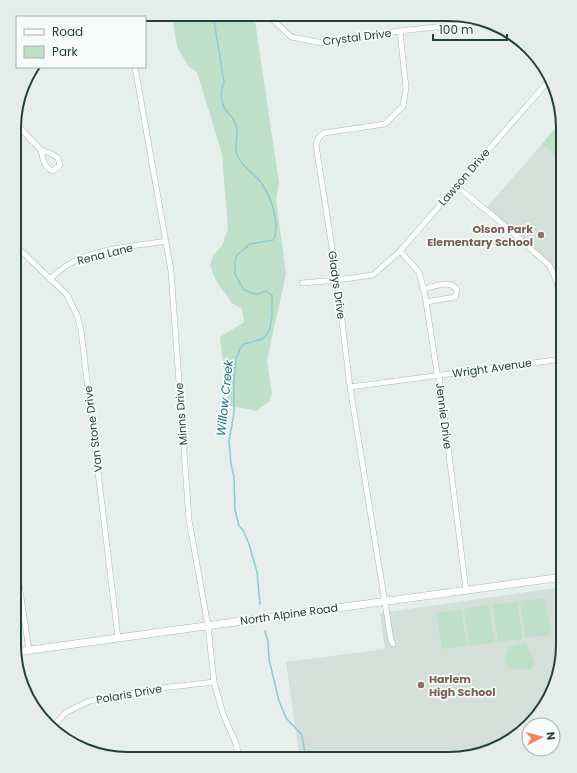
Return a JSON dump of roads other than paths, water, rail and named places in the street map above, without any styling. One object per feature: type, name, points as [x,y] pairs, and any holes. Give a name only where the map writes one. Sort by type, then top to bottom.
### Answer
[{"type":"main road","name":"North Alpine Road","points":[[21,651],[386,600],[556,578]]},
{"type":"street","name":"Crystal Drive","points":[[274,21],[291,37],[323,43],[400,31],[469,23]]},
{"type":"street","name":"Gladys Drive","points":[[394,644],[391,640],[386,600],[350,387],[337,280],[316,145],[324,133],[385,124],[403,106],[406,88],[400,31]]},
{"type":"street","name":"Minns Drive","points":[[135,68],[171,271],[189,520],[208,626],[214,682],[223,714],[238,752]]},
{"type":"street","name":"Lawson Drive","points":[[302,283],[373,275],[400,251],[546,84]]},
{"type":"street","points":[[21,130],[41,150]]},
{"type":"street","points":[[456,186],[497,219],[549,265],[556,279]]},
{"type":"street","name":"Rena Lane","points":[[50,279],[75,260],[87,256],[109,250],[166,241]]},
{"type":"street","name":"Jennie Drive","points":[[400,251],[419,272],[426,302],[436,373],[439,375],[466,590]]},
{"type":"street","name":"Van Stone Drive","points":[[21,253],[67,295],[77,315],[81,330],[118,638]]},
{"type":"street","points":[[423,289],[449,284],[457,290],[455,297],[426,302]]},
{"type":"street","name":"Wright Avenue","points":[[350,387],[556,360]]},
{"type":"street","points":[[21,597],[29,650]]},
{"type":"street","name":"Polaris Drive","points":[[56,724],[65,713],[89,701],[161,688],[214,682]]},
{"type":"waterway","name":"Willow Creek","points":[[214,21],[224,82],[222,92],[223,106],[237,126],[237,154],[240,161],[259,180],[269,196],[274,211],[276,227],[273,240],[250,244],[237,255],[235,261],[235,274],[243,289],[251,293],[258,294],[266,291],[272,295],[272,316],[270,328],[267,334],[263,339],[244,344],[236,359],[234,377],[234,413],[229,441],[234,477],[235,510],[239,526],[243,530],[249,544],[257,572],[260,604]]},
{"type":"waterway","name":"Willow Creek","points":[[265,631],[268,641],[269,659],[279,701],[286,718],[302,735],[305,752]]},
{"type":"place","name":"Olson Park Elementary School","points":[[541,235]]},
{"type":"place","name":"Harlem High School","points":[[421,685]]}]
